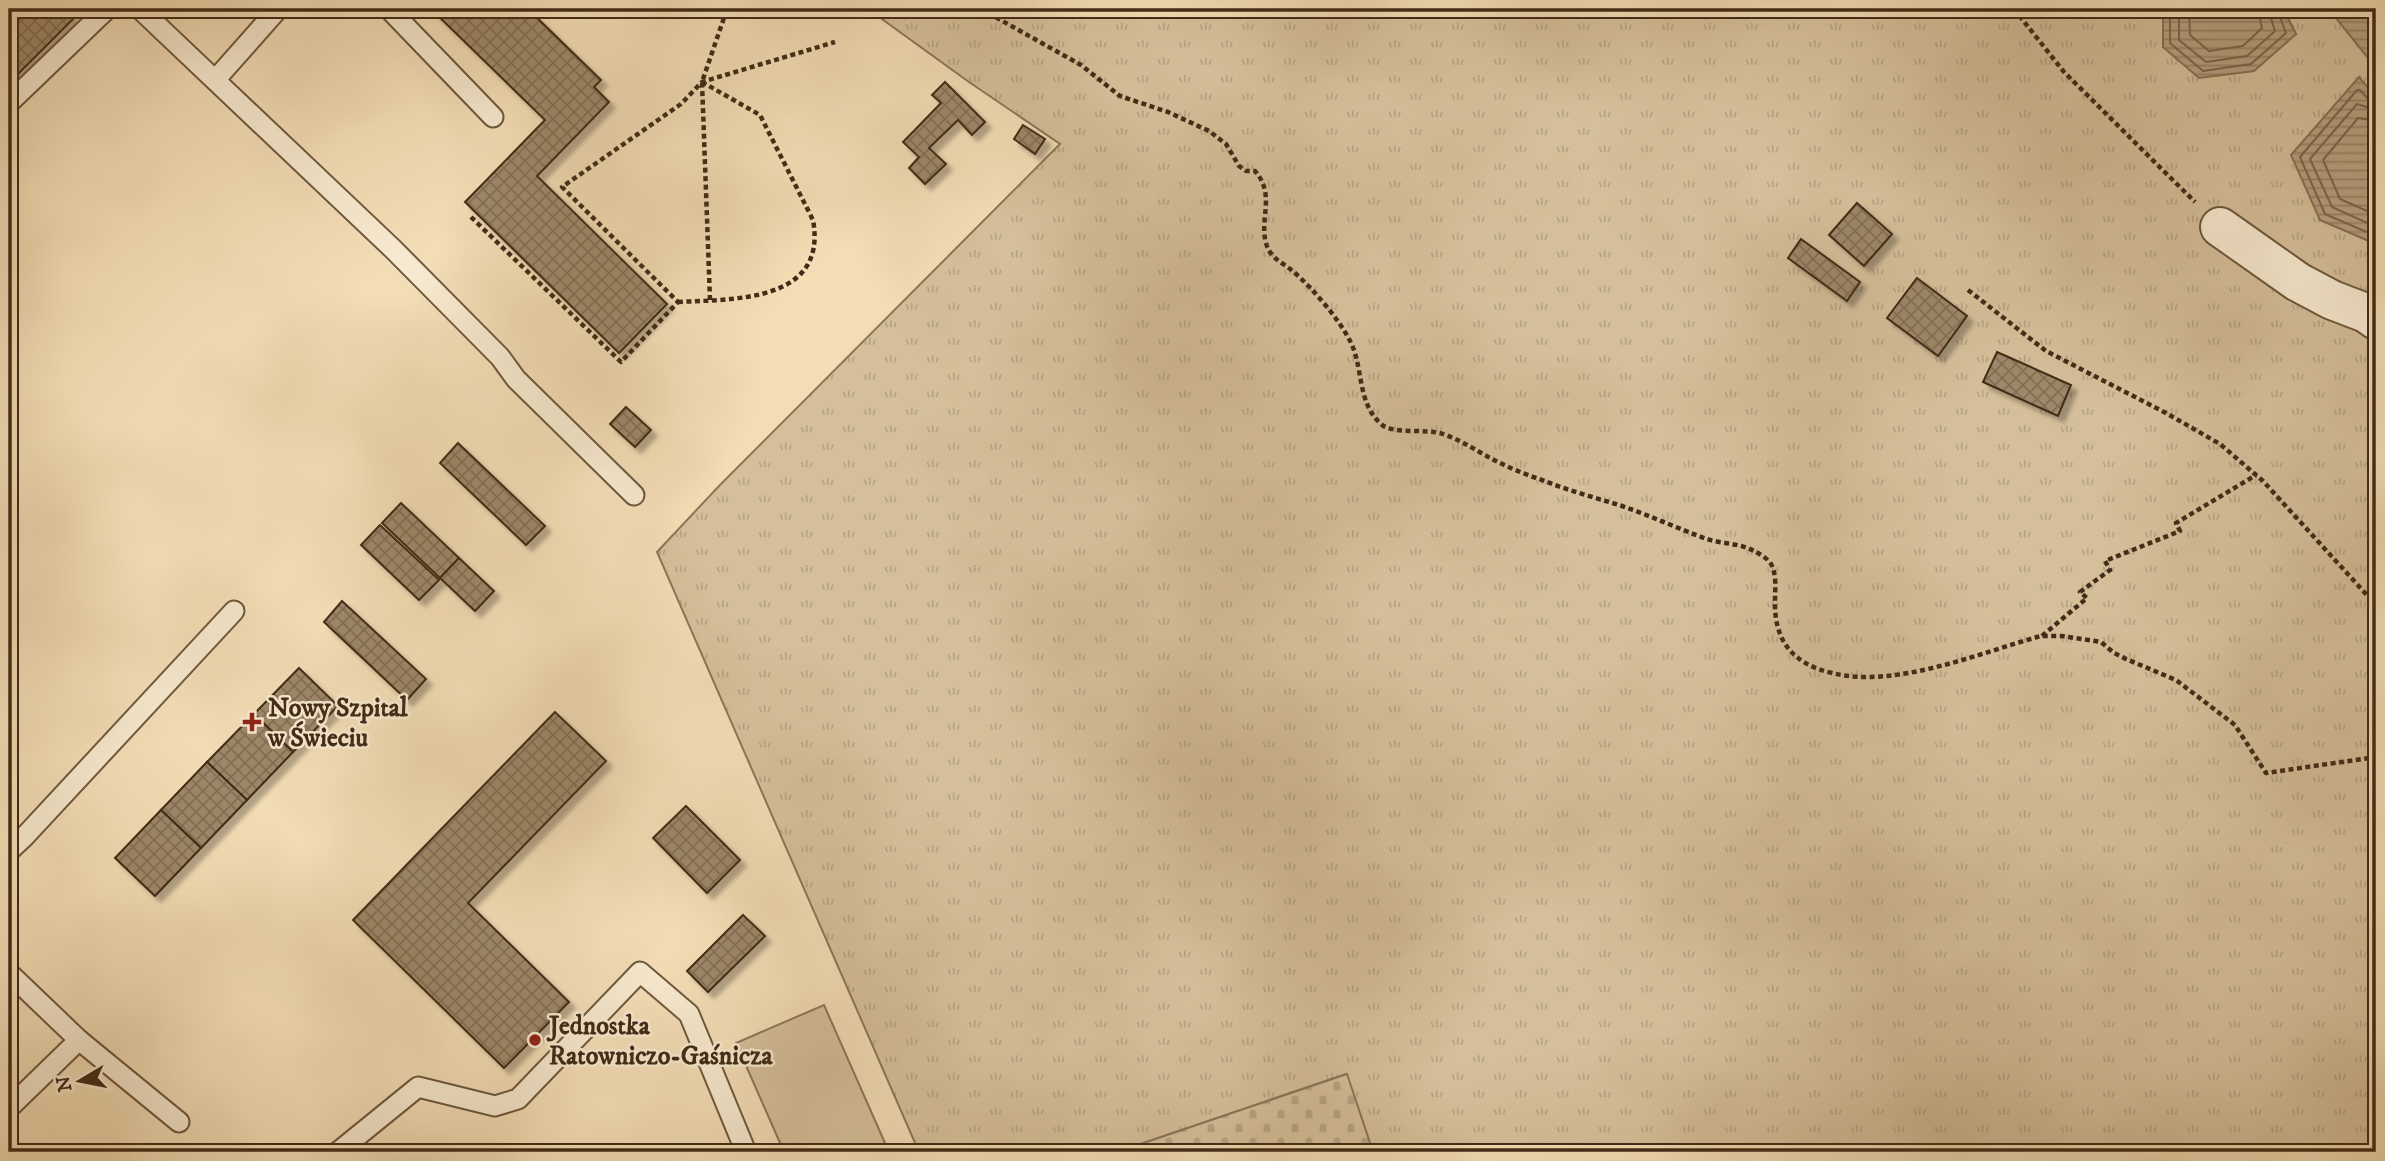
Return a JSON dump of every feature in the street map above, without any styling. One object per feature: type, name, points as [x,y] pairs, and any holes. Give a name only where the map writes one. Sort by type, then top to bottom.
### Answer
[{"type":"street","points":[[2220,227],[2298,282],[2376,320]]},
{"type":"lane","points":[[9,103],[107,9]]},
{"type":"lane","points":[[140,9],[393,249],[499,357],[516,379],[634,495]]},
{"type":"lane","points":[[216,79],[278,9]]},
{"type":"lane","points":[[389,9],[493,117]]},
{"type":"lane","points":[[9,851],[234,611]]},
{"type":"lane","points":[[338,1152],[418,1087],[495,1106],[518,1099],[640,972],[689,1014],[746,1152]]},
{"type":"lane","points":[[9,973],[79,1040],[179,1122]]},
{"type":"lane","points":[[9,1108],[79,1040]]},
{"type":"path","points":[[710,300],[702,82],[727,9]]},
{"type":"path","points":[[981,9],[1081,65],[1120,96],[1168,112],[1209,131],[1226,145],[1239,166],[1246,171],[1255,171],[1263,180],[1266,197],[1266,243],[1274,258],[1295,273],[1323,303],[1349,338],[1357,356],[1367,404],[1383,426],[1392,429],[1426,429],[1447,435],[1502,464],[1555,485],[1623,506],[1720,543],[1751,549],[1770,564],[1775,578],[1774,614],[1780,633],[1791,653],[1807,666],[1855,678],[1916,672],[2041,636],[2101,642],[2114,653],[2176,680],[2235,725],[2266,773],[2376,757]]},
{"type":"path","points":[[2014,9],[2064,72],[2220,227]]},
{"type":"path","points":[[678,302],[562,187],[681,104],[702,82],[835,42]]},
{"type":"path","points":[[471,217],[621,362],[678,302],[754,297],[785,286],[797,277],[813,251],[813,220],[760,115],[702,82]]},
{"type":"path","points":[[1968,290],[2046,351],[2209,438],[2256,475],[2376,605]]},
{"type":"path","points":[[2041,636],[2087,598],[2080,592],[2110,570],[2105,561],[2180,531],[2176,523],[2256,475]]},
{"type":"path","points":[[9,745],[12,748],[13,799],[9,804]]},
{"type":"green space","points":[[868,9],[2163,9],[2163,47],[2296,34],[2283,9],[2329,9],[2376,68],[2376,97],[2359,78],[2320,220],[2376,244],[2375,1152],[1373,1152],[1346,1074],[1117,1152],[919,1152],[657,552],[719,486],[1060,144]]},
{"type":"green space","points":[[824,1005],[889,1152],[784,1152],[736,1043]]},
{"type":"green space","points":[[1347,1074],[1373,1152],[1117,1152]]},
{"type":"water","points":[[2163,9],[2283,9],[2296,34],[2254,71],[2199,78],[2163,47]]},
{"type":"water","points":[[2329,9],[2376,9],[2376,68]]},
{"type":"water","points":[[2359,77],[2376,97],[2376,244],[2320,220],[2291,155]]},
{"type":"building","points":[[9,9],[66,9],[74,18],[9,83]]},
{"type":"building","points":[[431,9],[528,9],[601,80],[594,87],[609,102],[537,176],[667,304],[619,353],[465,202],[545,120]]},
{"type":"building","points":[[945,82],[985,122],[972,135],[958,120],[929,148],[946,164],[925,184],[909,168],[919,157],[903,142],[941,103],[932,95]]},
{"type":"building","points":[[1023,125],[1045,139],[1035,154],[1014,139]]},
{"type":"building","points":[[1857,203],[1892,234],[1864,266],[1829,235]]},
{"type":"building","points":[[1801,239],[1860,282],[1847,301],[1788,258]]},
{"type":"building","points":[[1917,278],[1967,316],[1938,356],[1887,318]]},
{"type":"building","points":[[1997,352],[2071,385],[2058,416],[1983,382]]},
{"type":"building","points":[[626,407],[651,430],[635,447],[610,424]]},
{"type":"building","points":[[458,443],[545,526],[526,545],[440,463]]},
{"type":"building","points":[[401,503],[459,558],[440,578],[382,523]]},
{"type":"building","points":[[380,525],[439,580],[419,600],[361,545]]},
{"type":"building","points":[[459,558],[494,591],[475,611],[440,578]]},
{"type":"building","points":[[342,601],[426,679],[407,700],[324,622]]},
{"type":"building","points":[[299,668],[338,706],[293,752],[254,714]]},
{"type":"building","points":[[555,712],[606,761],[468,903],[569,1002],[504,1068],[353,920]]},
{"type":"building","points":[[254,714],[293,752],[247,800],[207,762]]},
{"type":"building","points":[[207,762],[247,800],[201,848],[161,810]]},
{"type":"building","points":[[686,806],[740,860],[707,893],[653,838]]},
{"type":"building","points":[[161,810],[201,848],[155,896],[115,858]]},
{"type":"building","points":[[743,915],[765,936],[708,992],[687,971]]},
{"type":"place","name":"Nowy Szpital w Świeciu","points":[[252,722]]},
{"type":"place","name":"Jednostka Ratowniczo-Gaśnicza","points":[[535,1040]]}]
